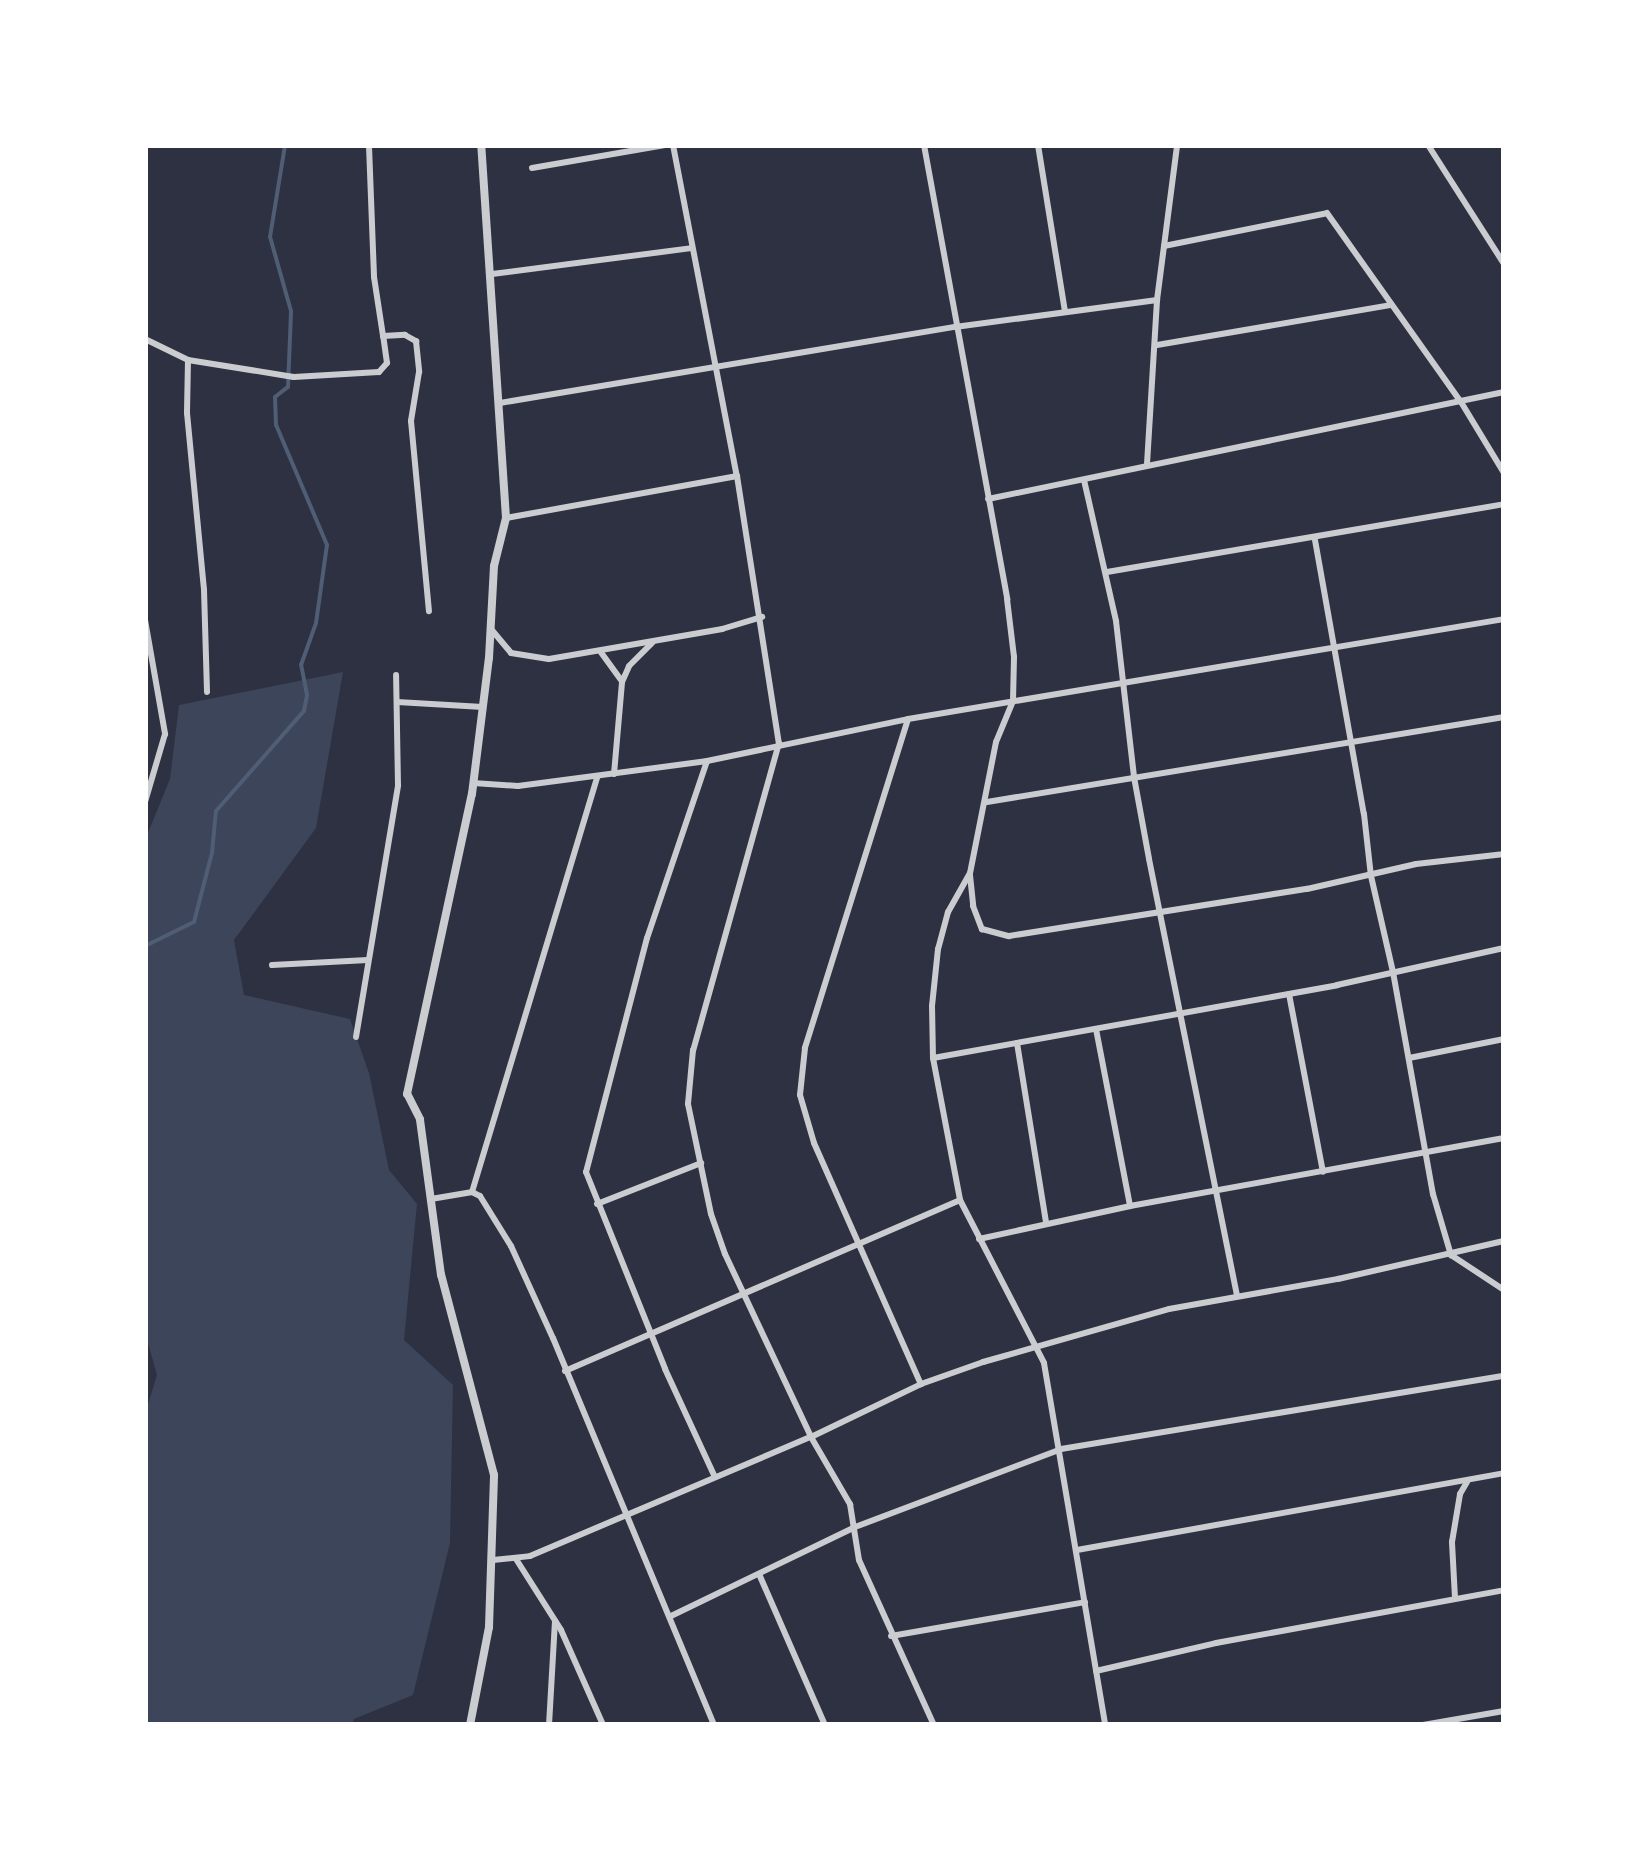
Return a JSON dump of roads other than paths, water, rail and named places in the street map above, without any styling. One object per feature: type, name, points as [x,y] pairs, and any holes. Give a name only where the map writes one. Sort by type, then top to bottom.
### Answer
[{"type":"street","points":[[470,1725],[489,1627],[493,1466],[441,1276],[420,1119],[410,1103],[408,1086],[473,783],[492,629],[494,566],[506,518],[481,145]]},
{"type":"street","points":[[532,168],[669,145],[737,476],[779,742],[690,1062],[688,1104],[713,1221],[743,1297],[811,1436],[850,1504],[859,1560],[880,1597],[892,1636],[934,1725]]},
{"type":"street","points":[[924,145],[1008,599],[1013,701],[996,742],[970,874],[948,912],[938,949],[932,1006],[933,1058],[960,1200],[1036,1347],[1052,1395],[1105,1725]]},
{"type":"street","points":[[1038,145],[1065,311]]},
{"type":"street","points":[[1147,464],[1157,300],[1177,145]]},
{"type":"street","points":[[1428,145],[1504,264]]},
{"type":"street","points":[[145,339],[188,360],[274,377],[379,372],[387,363],[373,262],[369,146]]},
{"type":"street","points":[[1164,246],[1327,213],[1460,402],[1504,472]]},
{"type":"street","points":[[492,274],[691,248]]},
{"type":"street","points":[[500,403],[717,370],[956,327],[1157,300]]},
{"type":"street","points":[[1157,345],[1392,304]]},
{"type":"street","points":[[383,336],[405,336],[416,341],[418,372],[411,421],[429,611]]},
{"type":"street","points":[[188,360],[186,413],[204,590],[207,692]]},
{"type":"street","points":[[988,499],[1504,392]]},
{"type":"street","points":[[506,518],[737,476]]},
{"type":"street","points":[[1084,480],[1107,572],[1125,683],[1134,778],[1237,1295]]},
{"type":"street","points":[[1107,572],[1315,540],[1504,504]]},
{"type":"street","points":[[1315,540],[1371,876],[1394,972],[1424,1155],[1451,1254],[1504,1290]]},
{"type":"street","points":[[492,629],[520,656],[549,659],[762,618]]},
{"type":"street","points":[[473,783],[518,786],[707,761],[779,742],[908,719],[1504,619]]},
{"type":"street","points":[[145,620],[164,734],[145,802]]},
{"type":"street","points":[[614,774],[622,682],[629,666],[653,642]]},
{"type":"street","points":[[600,652],[622,682]]},
{"type":"street","points":[[356,1038],[398,785],[396,676]]},
{"type":"street","points":[[398,702],[483,707]]},
{"type":"street","points":[[987,802],[1504,717]]},
{"type":"street","points":[[908,719],[849,900],[801,1071],[806,1120],[921,1384]]},
{"type":"street","points":[[707,761],[647,938],[586,1162],[597,1204],[714,1475]]},
{"type":"street","points":[[472,1192],[597,776]]},
{"type":"street","points":[[970,874],[976,918],[982,929],[993,935],[1162,915],[1416,864],[1504,854]]},
{"type":"street","points":[[933,1058],[1290,994],[1504,948]]},
{"type":"street","points":[[272,965],[368,960]]},
{"type":"street","points":[[1290,994],[1322,1172]]},
{"type":"street","points":[[1096,1029],[1130,1206]]},
{"type":"street","points":[[1409,1058],[1504,1039]]},
{"type":"street","points":[[1017,1044],[1046,1223]]},
{"type":"street","points":[[979,1240],[1130,1206],[1504,1138]]},
{"type":"street","points":[[597,1204],[701,1164]]},
{"type":"street","points":[[431,1199],[472,1192],[480,1196],[510,1246],[671,1616],[714,1725]]},
{"type":"street","points":[[566,1372],[960,1200]]},
{"type":"street","points":[[493,1560],[530,1556],[811,1436],[921,1384],[1098,1326],[1504,1241]]},
{"type":"street","points":[[671,1616],[855,1527],[1060,1449],[1504,1376]]},
{"type":"street","points":[[1077,1550],[1314,1504],[1504,1473]]},
{"type":"street","points":[[1455,1598],[1452,1542],[1460,1494],[1468,1481]]},
{"type":"street","points":[[515,1558],[555,1620],[603,1725]]},
{"type":"street","points":[[759,1574],[826,1725]]},
{"type":"street","points":[[1096,1671],[1504,1590]]},
{"type":"street","points":[[892,1636],[1085,1602]]},
{"type":"street","points":[[550,1725],[555,1620]]},
{"type":"street","points":[[1423,1725],[1504,1711]]},
{"type":"waterway","points":[[145,946],[194,922],[212,853],[216,811],[304,711],[307,695],[301,665],[316,623],[327,545],[276,425],[275,397],[288,387],[291,311],[270,237],[285,145]]},
{"type":"waterway","points":[[145,1168],[145,1189]]}]
